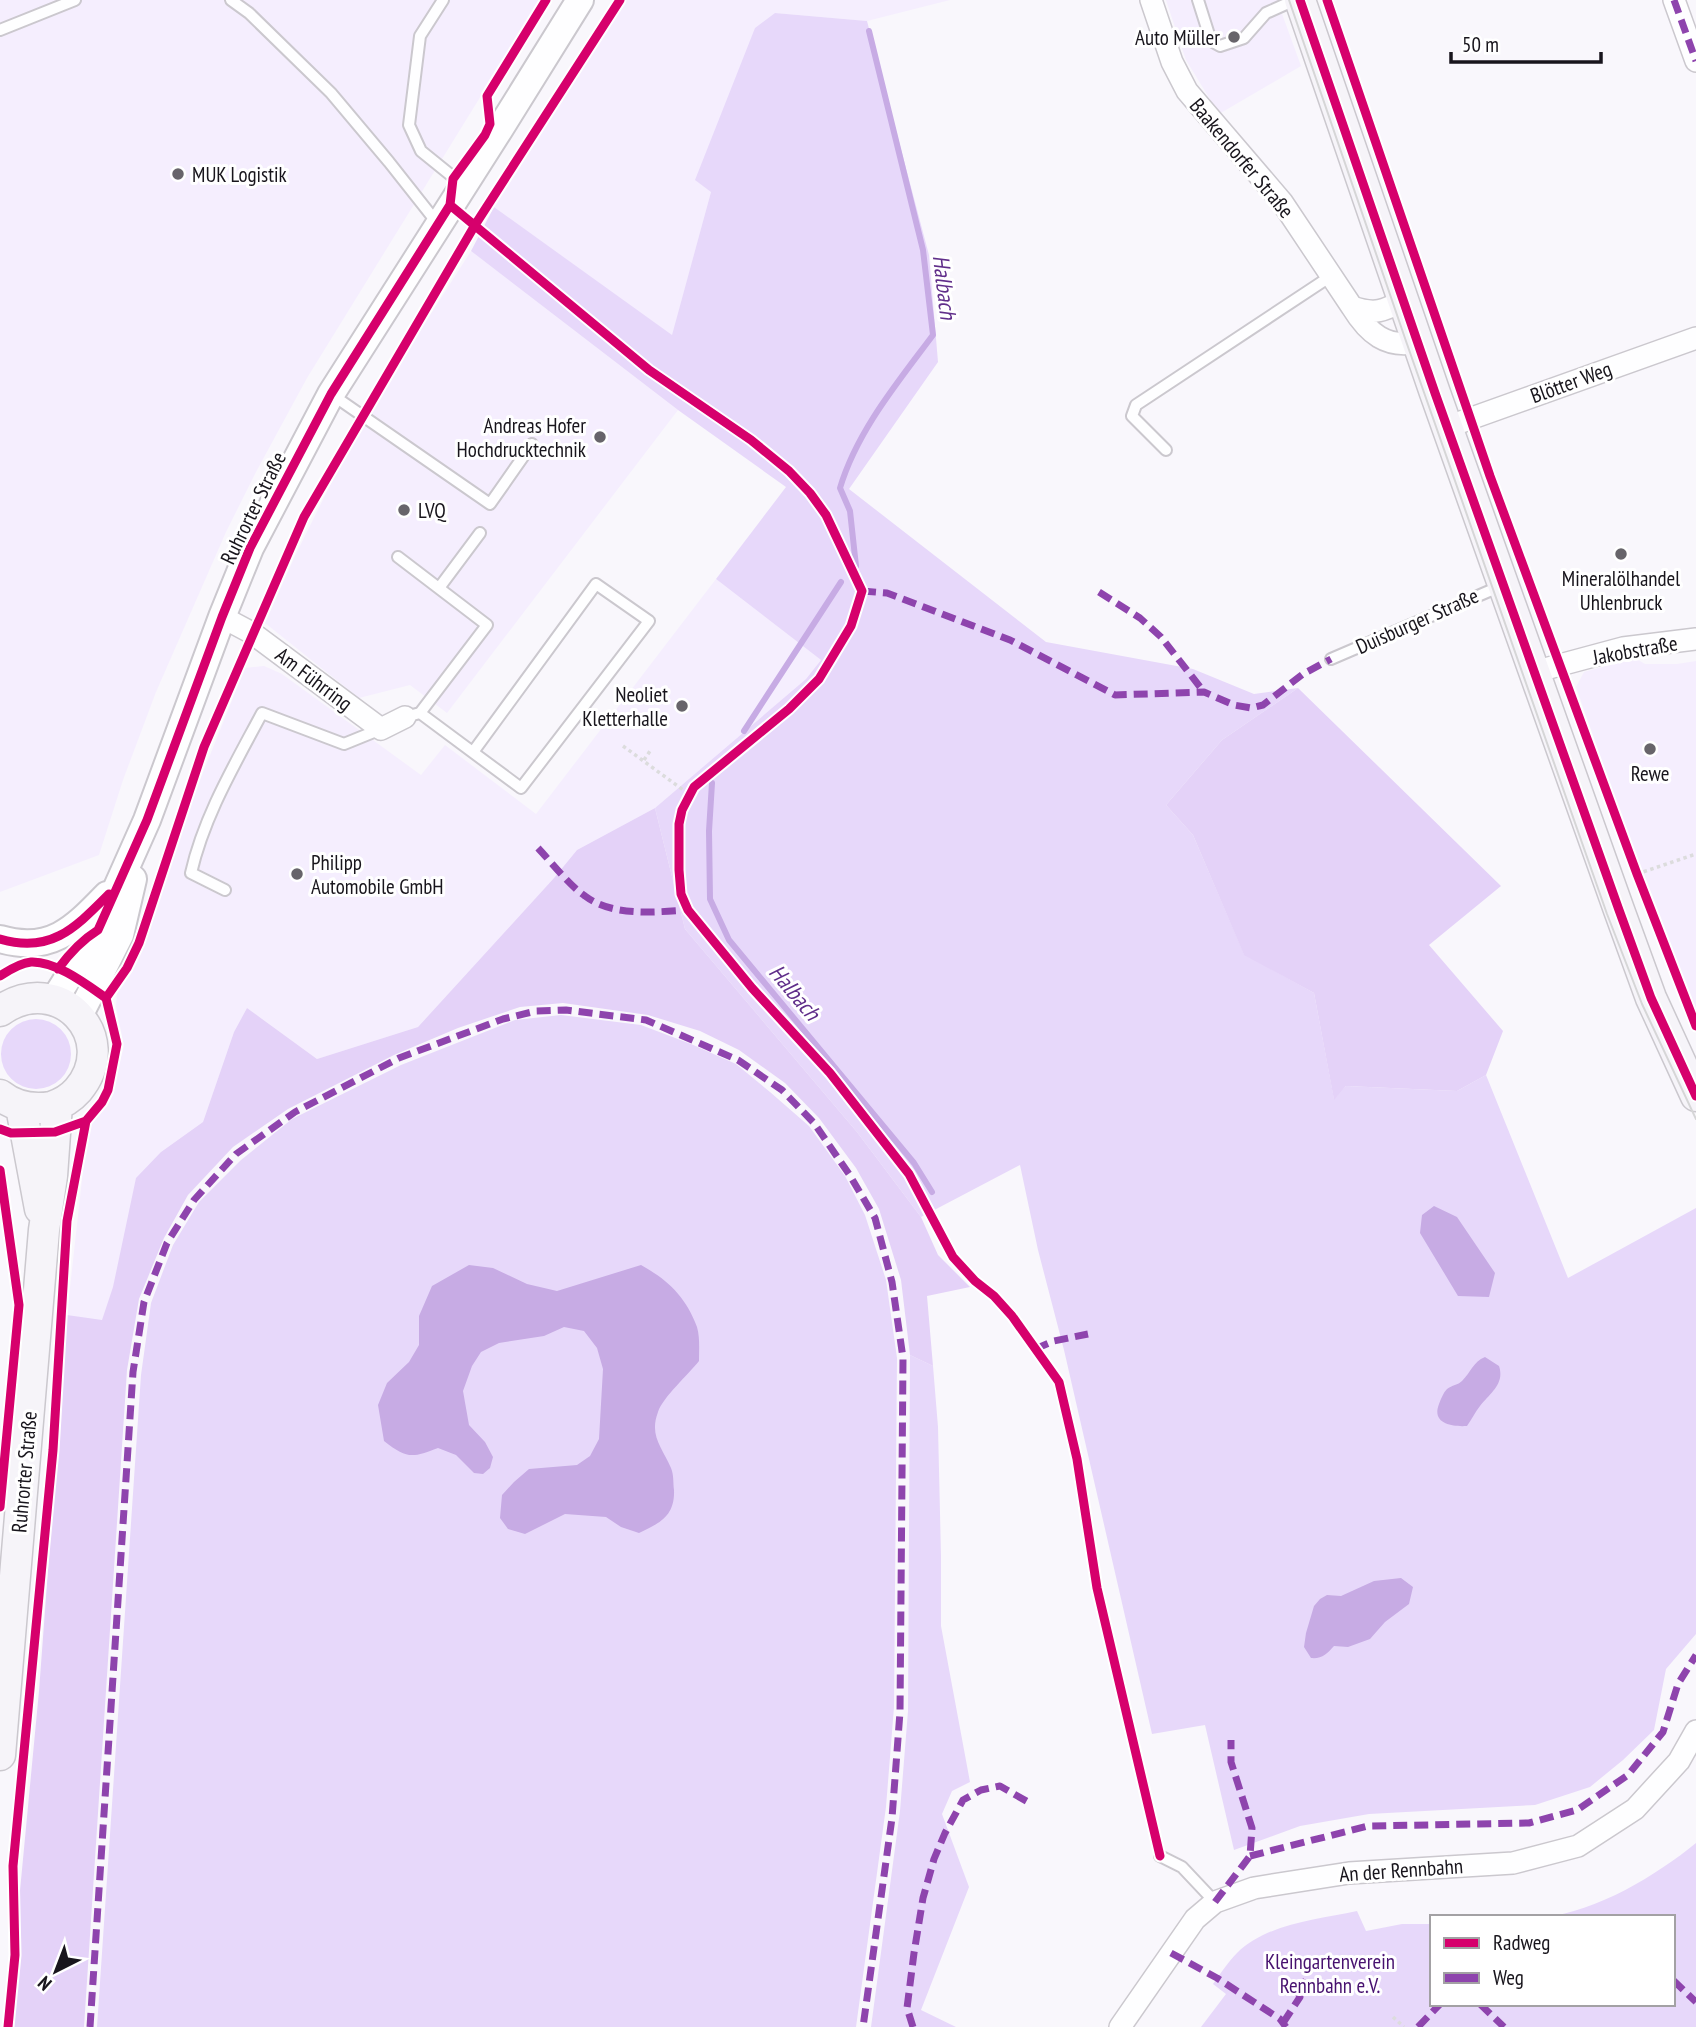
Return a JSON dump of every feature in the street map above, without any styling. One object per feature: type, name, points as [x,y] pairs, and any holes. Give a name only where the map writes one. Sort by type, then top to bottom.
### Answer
[{"type":"main road","name":"Duisburger Straße","points":[[1298,0],[1651,998],[1696,1096]]},
{"type":"main road","points":[[4,1001],[40,997],[54,1000],[79,1016],[88,1031],[93,1048],[91,1066],[84,1083],[73,1096],[57,1105]]},
{"type":"main road","name":"Ruhrorter Straße","points":[[0,1755],[4,1662],[57,1105],[39,1109],[10,1101]]},
{"type":"main road","name":"Ruhrorter Straße","points":[[10,1101],[44,1230]]},
{"type":"street","name":"Ruhrorter Straße","points":[[54,1000],[98,930],[147,820],[250,548],[331,394],[580,0]]},
{"type":"street","name":"Baakendorfer Straße","points":[[1151,0],[1172,62],[1187,91],[1282,202],[1363,325],[1391,343],[1418,342]]},
{"type":"street","points":[[1674,0],[1696,61]]},
{"type":"street","points":[[1352,307],[1366,312],[1377,312],[1404,300]]},
{"type":"street","name":"Blötter Weg","points":[[1447,427],[1696,338]]},
{"type":"street","name":"Am Führring","points":[[222,617],[252,633],[381,729]]},
{"type":"street","name":"Jakobstraße","points":[[1534,672],[1623,648],[1696,639]]},
{"type":"street","points":[[381,729],[412,715]]},
{"type":"street","name":"Ruhrorter Straße","points":[[79,1016],[120,935],[147,820]]},
{"type":"street","name":"Ruhrorter Straße","points":[[0,939],[31,944],[52,939],[76,927],[116,887]]},
{"type":"street","name":"An der Rennbahn","points":[[1120,2027],[1195,1919],[1215,1902],[1254,1888],[1336,1875],[1513,1863],[1578,1846],[1635,1809],[1679,1762],[1696,1731]]},
{"type":"lane","points":[[0,30],[75,0]]},
{"type":"lane","points":[[231,0],[249,13],[331,93],[389,162],[450,205]]},
{"type":"lane","points":[[443,0],[421,36],[409,125],[450,205]]},
{"type":"lane","points":[[1198,0],[1211,41],[1220,46],[1244,37],[1265,13],[1298,0]]},
{"type":"lane","points":[[1166,450],[1132,415],[1136,405],[1331,276]]},
{"type":"lane","points":[[331,394],[490,505],[532,444]]},
{"type":"lane","points":[[439,588],[481,533]]},
{"type":"lane","points":[[398,557],[487,625],[412,715],[473,752],[521,788],[649,621],[596,584],[473,752]]},
{"type":"lane","name":"Duisburger Straße","points":[[1331,659],[1504,585]]},
{"type":"lane","points":[[225,890],[191,873],[198,844],[232,769],[262,713],[344,744],[381,729]]},
{"type":"lane","points":[[1160,1856],[1182,1867],[1215,1902]]},
{"type":"path","points":[[623,746],[690,794]]},
{"type":"path","points":[[644,760],[650,751]]},
{"type":"path","points":[[1637,874],[1696,854]]},
{"type":"path","points":[[1393,2017],[1404,2027]]},
{"type":"shaded area","points":[[0,0],[540,0],[307,378],[256,472],[226,532],[156,692],[123,780],[99,855],[0,892]]},
{"type":"shaded area","points":[[623,0],[950,0],[867,21],[775,13],[711,192],[672,336],[494,207]]},
{"type":"shaded area","name":"Auto Müller","points":[[1166,0],[1277,0],[1301,66],[1219,114],[1186,60]]},
{"type":"shaded area","points":[[471,251],[678,410],[447,713],[410,685],[359,698],[265,623],[360,425]]},
{"type":"shaded area","points":[[716,579],[821,660],[806,679],[655,808],[577,850],[418,1027],[317,1059],[247,1008],[234,1032],[203,1122],[161,1152],[102,1321],[67,1315],[84,1162],[91,1124],[110,1099],[124,1046],[116,1007],[117,992],[139,955],[198,785],[245,668],[264,666],[282,674],[421,775],[445,745],[536,814]]},
{"type":"shaded area","name":"Rewe","points":[[1635,658],[1645,664],[1696,661],[1696,1013],[1645,883],[1576,687],[1584,672]]},
{"type":"shaded area","points":[[1298,688],[1501,886],[1429,945],[1503,1031],[1486,1075],[1457,1091],[1346,1086],[1334,1100],[1314,993],[1244,955],[1193,835],[1166,805],[1222,740]]},
{"type":"shaded area","points":[[655,808],[685,929],[857,1132],[921,1217],[938,1255],[970,1287],[927,1296],[933,1366],[910,1355],[901,1280],[879,1209],[856,1168],[819,1118],[785,1083],[739,1050],[700,1031],[648,1015],[563,1003],[520,1007],[458,1028],[394,1055],[288,1109],[233,1147],[188,1195],[164,1238],[139,1299],[127,1370],[84,2027],[7,2027],[39,1691],[67,1315],[102,1320],[113,1287],[136,1178],[161,1152],[203,1122],[234,1032],[247,1008],[317,1059],[418,1027],[577,850]]},
{"type":"shaded area","points":[[1434,1206],[1457,1217],[1495,1273],[1489,1297],[1458,1296],[1420,1233],[1422,1215]]},
{"type":"shaded area","points":[[469,1265],[493,1268],[527,1284],[557,1291],[641,1265],[668,1283],[682,1298],[697,1327],[699,1361],[665,1400],[656,1420],[656,1435],[672,1471],[674,1490],[672,1506],[660,1522],[639,1533],[621,1527],[606,1517],[565,1514],[525,1534],[508,1529],[500,1518],[502,1495],[529,1469],[577,1465],[590,1456],[599,1439],[603,1369],[597,1348],[584,1331],[564,1327],[544,1336],[499,1343],[481,1352],[472,1366],[463,1391],[469,1425],[485,1442],[493,1457],[490,1468],[483,1474],[474,1473],[456,1455],[438,1448],[410,1455],[398,1451],[384,1441],[378,1405],[387,1383],[409,1362],[419,1345],[419,1316],[432,1286]]},
{"type":"shaded area","points":[[1485,1357],[1499,1366],[1500,1378],[1496,1388],[1478,1408],[1467,1426],[1445,1423],[1437,1411],[1444,1392],[1462,1381],[1475,1364]]},
{"type":"shaded area","points":[[1401,1578],[1413,1587],[1409,1604],[1385,1622],[1370,1639],[1348,1647],[1334,1646],[1324,1655],[1311,1658],[1304,1647],[1306,1633],[1314,1606],[1320,1599],[1327,1595],[1341,1596],[1374,1581]]},
{"type":"green space","points":[[775,13],[867,21],[929,255],[938,362],[849,489],[1046,642],[1193,669],[1254,694],[1298,688],[1222,740],[1166,805],[1193,835],[1244,954],[1314,993],[1334,1099],[1346,1086],[1457,1091],[1486,1075],[1568,1278],[1696,1208],[1696,1634],[1666,1669],[1654,1730],[1590,1787],[1535,1805],[1369,1814],[1300,1826],[1234,1850],[1205,1725],[1152,1734],[1020,1165],[921,1217],[857,1132],[685,929],[655,808],[806,679],[821,660],[716,579],[786,487],[678,410],[471,251],[494,207],[672,335],[711,192],[695,180],[755,28]]},
{"type":"green space","points":[[561,1015],[641,1025],[736,1064],[809,1126],[845,1176],[865,1215],[886,1280],[897,1358],[894,1707],[886,1807],[856,2027],[97,2027],[141,1375],[151,1303],[173,1245],[199,1202],[241,1160],[292,1119],[401,1065],[515,1020]]},
{"type":"green space","points":[[29,1019],[43,1019],[56,1025],[65,1034],[71,1054],[69,1067],[61,1079],[43,1089],[29,1089],[16,1083],[7,1074],[1,1061],[1,1047],[7,1034],[16,1025]]},
{"type":"green space","points":[[910,1355],[933,1366],[938,1427],[941,1626],[970,1782],[952,1791],[942,1814],[969,1887],[921,2010],[956,2027],[871,2027],[900,1811],[908,1711]]},
{"type":"green space","name":"Kleingartenverein Rennbahn e.V.","points":[[1696,1843],[1696,2027],[1201,2027],[1226,1994],[1213,1984],[1224,1968],[1249,1943],[1293,1924],[1357,1911],[1366,1931],[1402,1924],[1430,1924],[1430,2006],[1675,2006],[1675,1915],[1557,1915],[1605,1900],[1663,1867]]},
{"type":"waterway","name":"Halbach","points":[[856,566],[850,511],[840,488],[847,467],[868,427],[933,335],[923,250],[869,31]]},
{"type":"waterway","name":"Halbach","points":[[744,731],[841,582]]},
{"type":"waterway","name":"Halbach","points":[[712,783],[709,831],[710,899],[729,940],[914,1163],[932,1192]]},
{"type":"tram line","points":[[1289,0],[1607,914],[1642,1004],[1696,1119]]},
{"type":"tram line","points":[[1300,0],[1351,146]]},
{"type":"tram line","points":[[1405,305],[1448,428]]},
{"type":"tram line","points":[[1485,533],[1593,840]]},
{"type":"tram line","points":[[1608,883],[1631,946]]},
{"type":"marked path","points":[[1674,0],[1696,61]]},
{"type":"marked path","points":[[862,591],[887,593],[1010,640],[1115,695],[1204,692],[1234,705],[1251,708],[1263,705],[1303,674],[1331,659]]},
{"type":"marked path","points":[[1099,592],[1140,618],[1161,637],[1204,692]]},
{"type":"marked path","points":[[538,848],[573,886],[596,903],[635,912],[688,910]]},
{"type":"marked path","points":[[90,2027],[133,1372],[144,1302],[167,1243],[194,1200],[236,1154],[295,1112],[399,1058],[503,1019],[536,1011],[566,1010],[646,1020],[738,1060],[782,1090],[814,1123],[875,1218],[892,1282],[903,1358],[900,1712],[892,1818],[863,2027]]},
{"type":"marked path","points":[[1035,1349],[1054,1341],[1088,1334]]},
{"type":"marked path","points":[[1250,1856],[1368,1826],[1529,1823],[1577,1810],[1628,1775],[1663,1732],[1678,1684],[1696,1655]]},
{"type":"marked path","points":[[1215,1902],[1250,1856],[1252,1828],[1231,1762],[1231,1740]]},
{"type":"marked path","points":[[913,2027],[907,2008],[923,1898],[945,1833],[963,1800],[981,1790],[1000,1786],[1028,1802]]},
{"type":"marked path","points":[[1171,1953],[1217,1978],[1280,2019],[1286,2027]]},
{"type":"marked path","points":[[1283,2023],[1300,1997],[1298,1993],[1306,1980]]},
{"type":"marked path","points":[[1675,1982],[1696,2002]]},
{"type":"marked path","points":[[1418,2027],[1438,2006]]},
{"type":"marked path","points":[[1482,2006],[1504,2027]]},
{"type":"cycle path","points":[[58,969],[76,948],[98,930],[147,820],[250,548],[331,394],[450,205],[453,179],[490,124],[487,96],[546,0]]},
{"type":"cycle path","points":[[106,998],[127,968],[139,943],[204,747],[304,517],[475,225],[620,0]]},
{"type":"cycle path","points":[[1300,0],[1435,393],[1619,910],[1651,998],[1696,1096]]},
{"type":"cycle path","points":[[1327,0],[1490,476],[1696,1026]]},
{"type":"cycle path","points":[[450,205],[649,370],[751,440],[789,471],[826,515],[862,591],[851,626],[819,679],[789,709],[694,787],[682,810],[679,824],[681,894],[688,910],[752,988],[830,1073],[909,1174],[953,1257],[1012,1316],[1059,1382],[1077,1459],[1097,1588],[1160,1856]]},
{"type":"cycle path","points":[[0,939],[34,943],[61,935],[109,894]]},
{"type":"cycle path","points":[[0,976],[19,965],[31,962],[50,965],[70,974],[106,998],[117,1044],[108,1090],[86,1121],[55,1132],[11,1133],[0,1129]]},
{"type":"cycle path","points":[[8,2027],[15,1955],[13,1866],[53,1450],[67,1221],[86,1121]]},
{"type":"cycle path","points":[[0,1170],[19,1305],[0,1507]]},
{"type":"place","name":"Auto Müller","points":[[1234,37]]},
{"type":"place","name":"MUK Logistik","points":[[178,174]]},
{"type":"place","name":"Andreas Hofer Hochdrucktechnik","points":[[600,437]]},
{"type":"place","name":"LVQ","points":[[404,510]]},
{"type":"place","name":"Mineralölhandel Uhlenbruck","points":[[1621,554]]},
{"type":"place","name":"Neoliet Kletterhalle","points":[[682,706]]},
{"type":"place","name":"Rewe","points":[[1650,749]]},
{"type":"place","name":"Philipp Automobile GmbH","points":[[297,874]]}]
